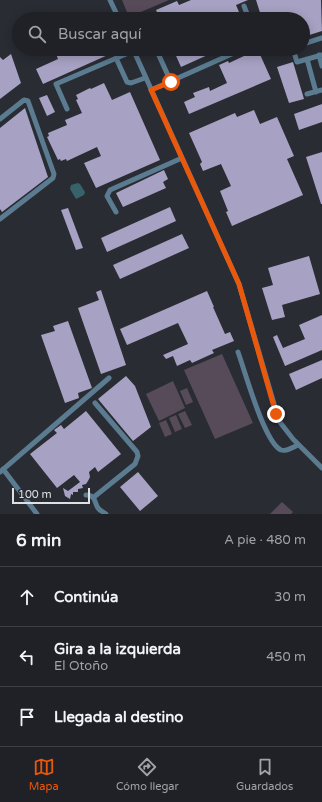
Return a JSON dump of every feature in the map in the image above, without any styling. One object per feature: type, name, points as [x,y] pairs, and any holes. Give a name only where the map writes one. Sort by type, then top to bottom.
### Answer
[{"type":"street","points":[[110,0],[116,12]]},
{"type":"street","points":[[244,6],[246,12]]},
{"type":"street","points":[[310,42],[322,38]]},
{"type":"street","points":[[296,56],[297,62],[321,55],[322,66]]},
{"type":"street","points":[[67,109],[56,84],[120,56]]},
{"type":"street","points":[[136,56],[239,284],[279,420],[298,445],[322,468]]},
{"type":"street","points":[[159,56],[171,82]]},
{"type":"street","points":[[151,90],[227,56]]},
{"type":"street","points":[[116,58],[127,82],[131,83],[145,78]]},
{"type":"street","points":[[307,59],[316,92]]},
{"type":"street","points":[[307,94],[322,90]]},
{"type":"street","points":[[0,119],[24,100],[28,101],[54,174],[53,178],[0,219]]},
{"type":"street","points":[[116,212],[107,196],[110,190],[182,158]]},
{"type":"street","points":[[238,352],[266,430],[281,450],[287,450],[298,445]]},
{"type":"street","points":[[37,514],[2,471],[109,378]]},
{"type":"street","points":[[94,497],[135,464],[138,456],[137,452],[95,403]]},
{"type":"street","points":[[86,495],[94,497]]},
{"type":"street","points":[[94,497],[98,512],[106,514]]},
{"type":"shaded area","points":[[122,0],[169,0],[141,12],[127,12]]},
{"type":"shaded area","points":[[222,354],[253,423],[215,439],[184,370]]},
{"type":"shaded area","points":[[173,381],[185,408],[159,421],[146,394]]},
{"type":"shaded area","points":[[187,388],[193,402],[186,405],[180,391]]},
{"type":"shaded area","points":[[185,411],[192,425],[185,428],[178,414]]},
{"type":"shaded area","points":[[176,415],[182,429],[175,432],[169,418]]},
{"type":"shaded area","points":[[166,420],[172,434],[165,437],[159,423]]},
{"type":"shaded area","points":[[282,502],[293,512],[291,514],[270,514]]},
{"type":"water","points":[[78,183],[85,192],[84,195],[76,199],[70,189],[71,185]]},
{"type":"building","points":[[191,0],[248,0],[236,5],[239,12],[157,12],[156,10],[177,1],[179,5]]},
{"type":"building","points":[[256,0],[321,0],[322,31],[310,35],[310,12],[260,12]]},
{"type":"building","points":[[11,54],[21,83],[0,99],[0,57],[3,60]]},
{"type":"building","points":[[57,56],[106,56],[43,84],[36,69],[58,59]]},
{"type":"building","points":[[176,56],[205,56],[181,67]]},
{"type":"building","points":[[244,56],[261,56],[271,79],[189,114],[184,102],[195,97],[193,93],[209,87],[210,91],[227,83],[219,65],[228,61],[229,63]]},
{"type":"building","points":[[293,62],[304,99],[289,103],[277,67]]},
{"type":"building","points":[[104,83],[112,100],[130,92],[160,160],[96,188],[84,163],[101,156],[97,147],[67,161],[66,159],[61,161],[60,159],[58,160],[47,137],[49,136],[48,133],[67,125],[65,120],[82,113],[76,100],[78,99],[76,95]]},
{"type":"building","points":[[47,95],[55,112],[47,116],[39,98]]},
{"type":"building","points":[[322,104],[322,122],[299,130],[294,114]]},
{"type":"building","points":[[25,108],[48,177],[2,212],[0,209],[0,128]]},
{"type":"building","points":[[254,110],[260,124],[277,117],[294,156],[287,159],[303,195],[232,226],[220,191],[231,186],[221,164],[203,171],[200,164],[202,162],[189,133],[235,113],[237,117]]},
{"type":"building","points":[[322,152],[322,204],[321,204],[306,157]]},
{"type":"building","points":[[164,170],[168,179],[163,182],[166,188],[123,207],[116,193]]},
{"type":"building","points":[[170,207],[176,221],[107,252],[101,238]]},
{"type":"building","points":[[68,208],[83,248],[76,250],[61,210]]},
{"type":"building","points":[[182,234],[189,248],[120,279],[113,265]]},
{"type":"building","points":[[309,256],[320,294],[282,305],[285,317],[272,320],[262,288],[273,285],[268,268]]},
{"type":"building","points":[[101,290],[126,365],[101,374],[78,308],[99,300],[96,292]]},
{"type":"building","points":[[207,291],[225,334],[230,332],[234,341],[212,350],[214,353],[192,363],[190,360],[177,366],[173,356],[166,359],[163,355],[188,344],[178,323],[127,345],[120,329]]},
{"type":"building","points":[[322,315],[322,350],[285,366],[273,337],[277,335],[283,348],[305,339],[299,325]]},
{"type":"building","points":[[68,321],[92,388],[78,393],[79,398],[65,403],[41,335],[55,331],[53,326]]},
{"type":"building","points":[[322,360],[322,378],[296,390],[289,374]]},
{"type":"building","points":[[126,376],[135,386],[151,427],[133,441],[98,399]]},
{"type":"building","points":[[86,411],[121,454],[98,472],[95,467],[89,472],[90,477],[86,484],[82,485],[83,488],[78,489],[78,492],[73,492],[70,499],[65,496],[63,488],[68,491],[80,482],[74,475],[57,488],[30,454],[57,433],[54,430],[61,425],[64,429]]},
{"type":"building","points":[[138,472],[158,496],[140,511],[120,487]]},
{"type":"route","points":[[171,82],[151,90],[239,284],[276,414]]}]
